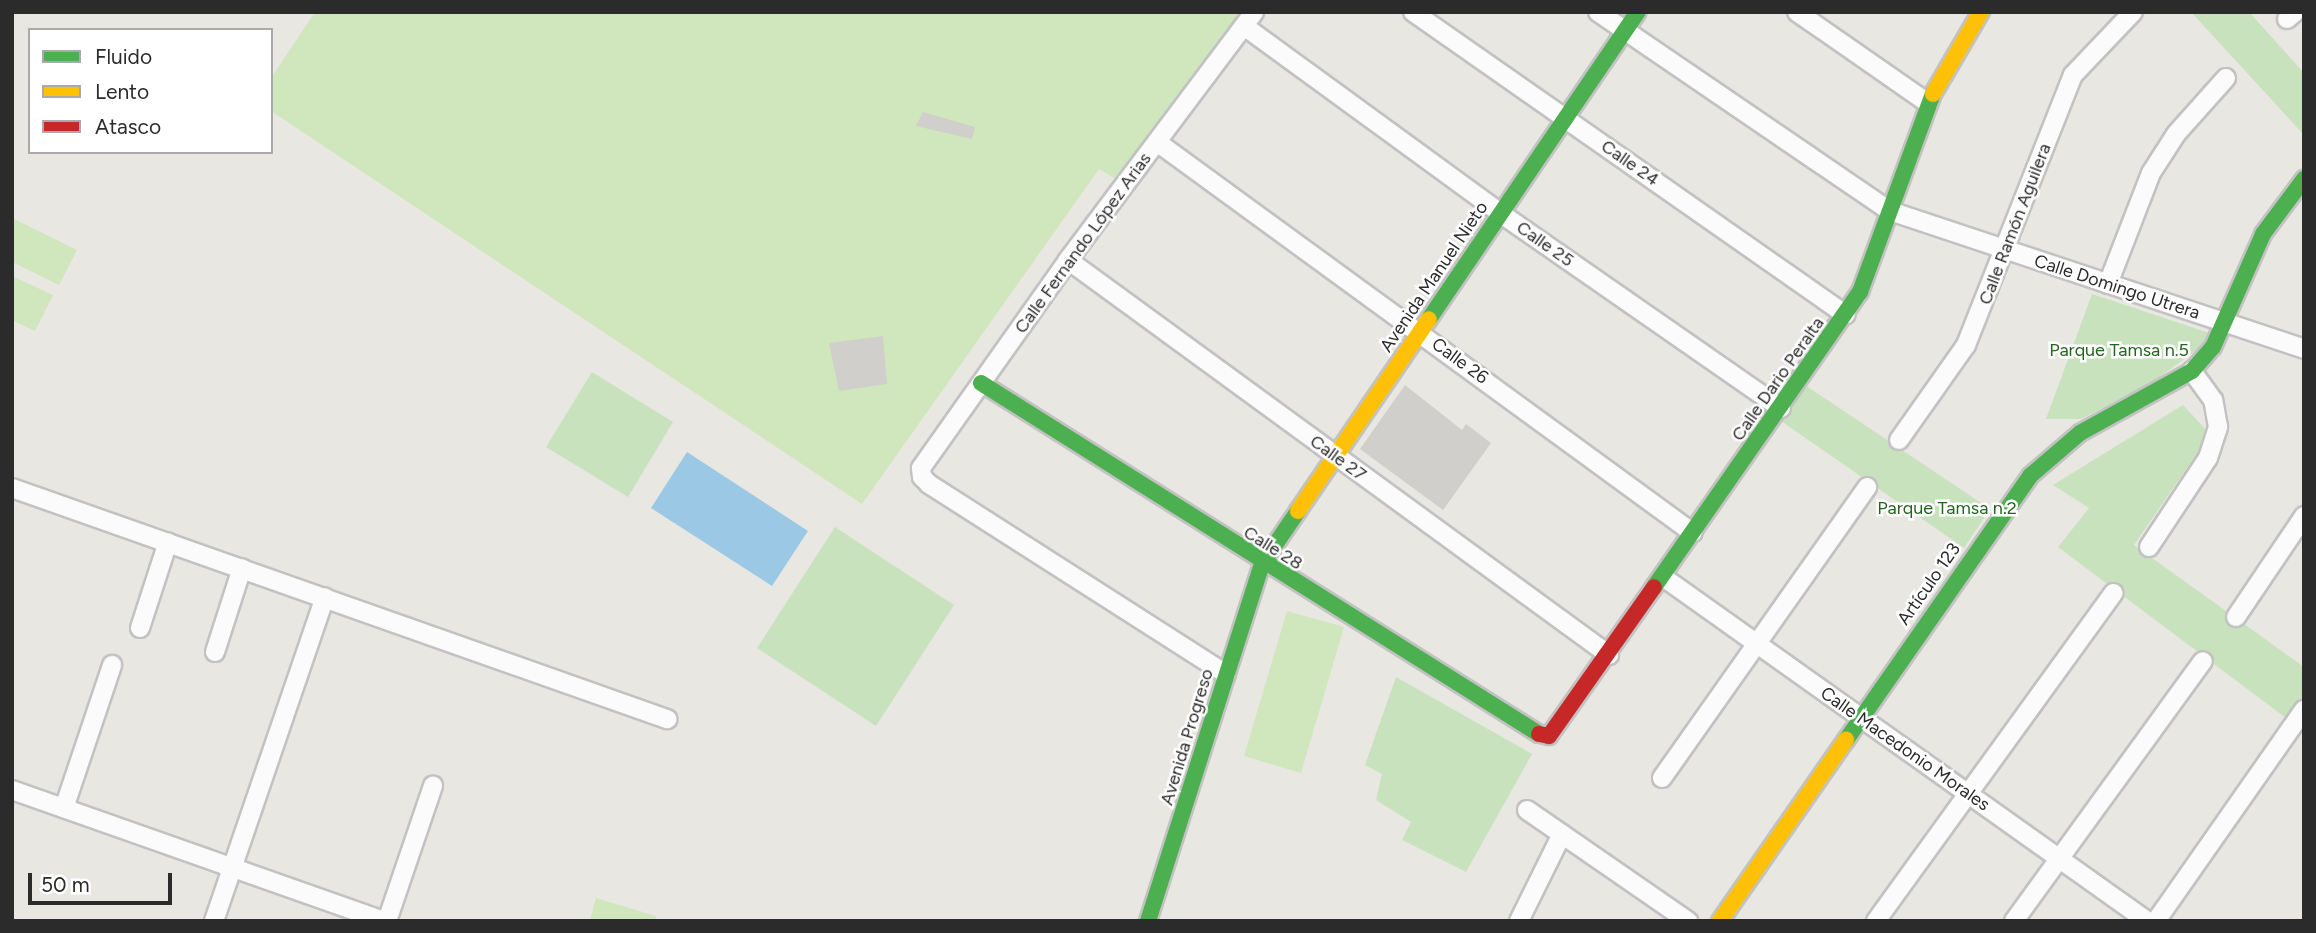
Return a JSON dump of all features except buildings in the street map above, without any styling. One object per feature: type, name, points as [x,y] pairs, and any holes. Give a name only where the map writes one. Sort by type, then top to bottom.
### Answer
[{"type":"street","name":"Calle 24","points":[[1413,12],[1846,315]]},
{"type":"street","name":"Calle Domingo Utrera","points":[[1598,12],[1890,211],[2304,349]]},
{"type":"street","name":"Avenida Manuel Nieto","points":[[1262,564],[1637,12]]},
{"type":"street","points":[[1797,12],[1928,103]]},
{"type":"street","name":"Calle Dario Peralta","points":[[1549,736],[1609,655],[1846,315],[1879,250],[1928,103],[1981,12]]},
{"type":"street","name":"Calle Ramón Aguilera","points":[[1899,440],[1966,345],[2073,75],[2133,12]]},
{"type":"street","name":"Calle Fernando López Arias","points":[[1226,674],[922,477],[921,468],[1068,260],[1249,19]]},
{"type":"street","name":"Calle 25","points":[[1249,19],[1500,214],[1781,408]]},
{"type":"street","points":[[2108,284],[2151,173],[2176,134],[2226,78]]},
{"type":"street","name":"Calle 26","points":[[1157,142],[1693,533]]},
{"type":"street","name":"Artículo 123","points":[[1720,921],[1859,716],[2030,476],[2080,433],[2192,371],[2226,323],[2263,234],[2304,179]]},
{"type":"street","name":"Calle 27","points":[[1068,260],[1609,655]]},
{"type":"street","points":[[2149,547],[2208,457],[2218,427],[2213,400],[2192,371]]},
{"type":"street","name":"Calle 28","points":[[981,383],[1262,564],[1540,735],[1549,736]]},
{"type":"street","points":[[1662,778],[1867,486]]},
{"type":"street","points":[[12,488],[667,719]]},
{"type":"street","points":[[2236,617],[2304,516]]},
{"type":"street","points":[[140,628],[168,542]]},
{"type":"street","name":"Avenida Progreso","points":[[1148,921],[1262,564]]},
{"type":"street","points":[[215,653],[242,568]]},
{"type":"street","name":"Calle Macedonio Morales","points":[[1662,577],[2147,921]]},
{"type":"street","points":[[1875,921],[2113,593]]},
{"type":"street","points":[[214,921],[325,597]]},
{"type":"street","points":[[2014,921],[2203,661]]},
{"type":"street","points":[[64,808],[112,665]]},
{"type":"street","points":[[2156,921],[2304,710]]},
{"type":"street","points":[[12,790],[386,921],[433,786]]},
{"type":"street","points":[[1527,810],[1688,921]]},
{"type":"street","points":[[1519,921],[1562,834]]},
{"type":"green space","points":[[315,12],[1240,12],[1116,179],[1099,169],[862,504],[273,112],[273,75]]},
{"type":"green space","points":[[2191,12],[2249,12],[2304,73],[2304,135]]},
{"type":"green space","points":[[12,218],[77,250],[59,285],[12,262]]},
{"type":"green space","points":[[12,276],[53,295],[35,331],[12,320]]},
{"type":"green space","name":"Parque Tamsa n.5","points":[[2092,294],[2209,333],[2198,349],[2154,381],[2081,419],[2046,419]]},
{"type":"green space","points":[[592,372],[673,422],[628,497],[546,447]]},
{"type":"green space","name":"Parque Tamsa n.2","points":[[1805,385],[1990,509],[1964,548],[1781,421]]},
{"type":"green space","points":[[2183,405],[2210,434],[2134,545],[2304,667],[2304,703],[2290,721],[2058,547],[2089,508],[2053,485]]},
{"type":"green space","points":[[835,527],[954,605],[876,726],[757,648]]},
{"type":"green space","points":[[1287,611],[1344,627],[1301,773],[1244,756]]},
{"type":"green space","points":[[1396,677],[1532,754],[1466,872],[1402,840],[1411,822],[1376,800],[1382,774],[1365,765]]},
{"type":"green space","points":[[596,898],[656,916],[655,921],[590,921]]},
{"type":"water","points":[[687,452],[808,531],[772,586],[651,508]]},
{"type":"traffic: fast","points":[[1429,319],[1638,12]]},
{"type":"traffic: fast","points":[[1654,587],[1860,292],[1933,94]]},
{"type":"traffic: fast","points":[[1846,740],[2030,476],[2080,433],[2192,371],[2213,347],[2263,234],[2304,179]]},
{"type":"traffic: fast","points":[[981,383],[1539,734]]},
{"type":"traffic: fast","points":[[1148,921],[1262,564],[1298,511]]},
{"type":"traffic: slow","points":[[1933,94],[1981,12]]},
{"type":"traffic: slow","points":[[1298,511],[1429,319]]},
{"type":"traffic: slow","points":[[1720,921],[1846,740]]},
{"type":"traffic: jam","points":[[1539,734],[1549,736],[1654,587]]}]
